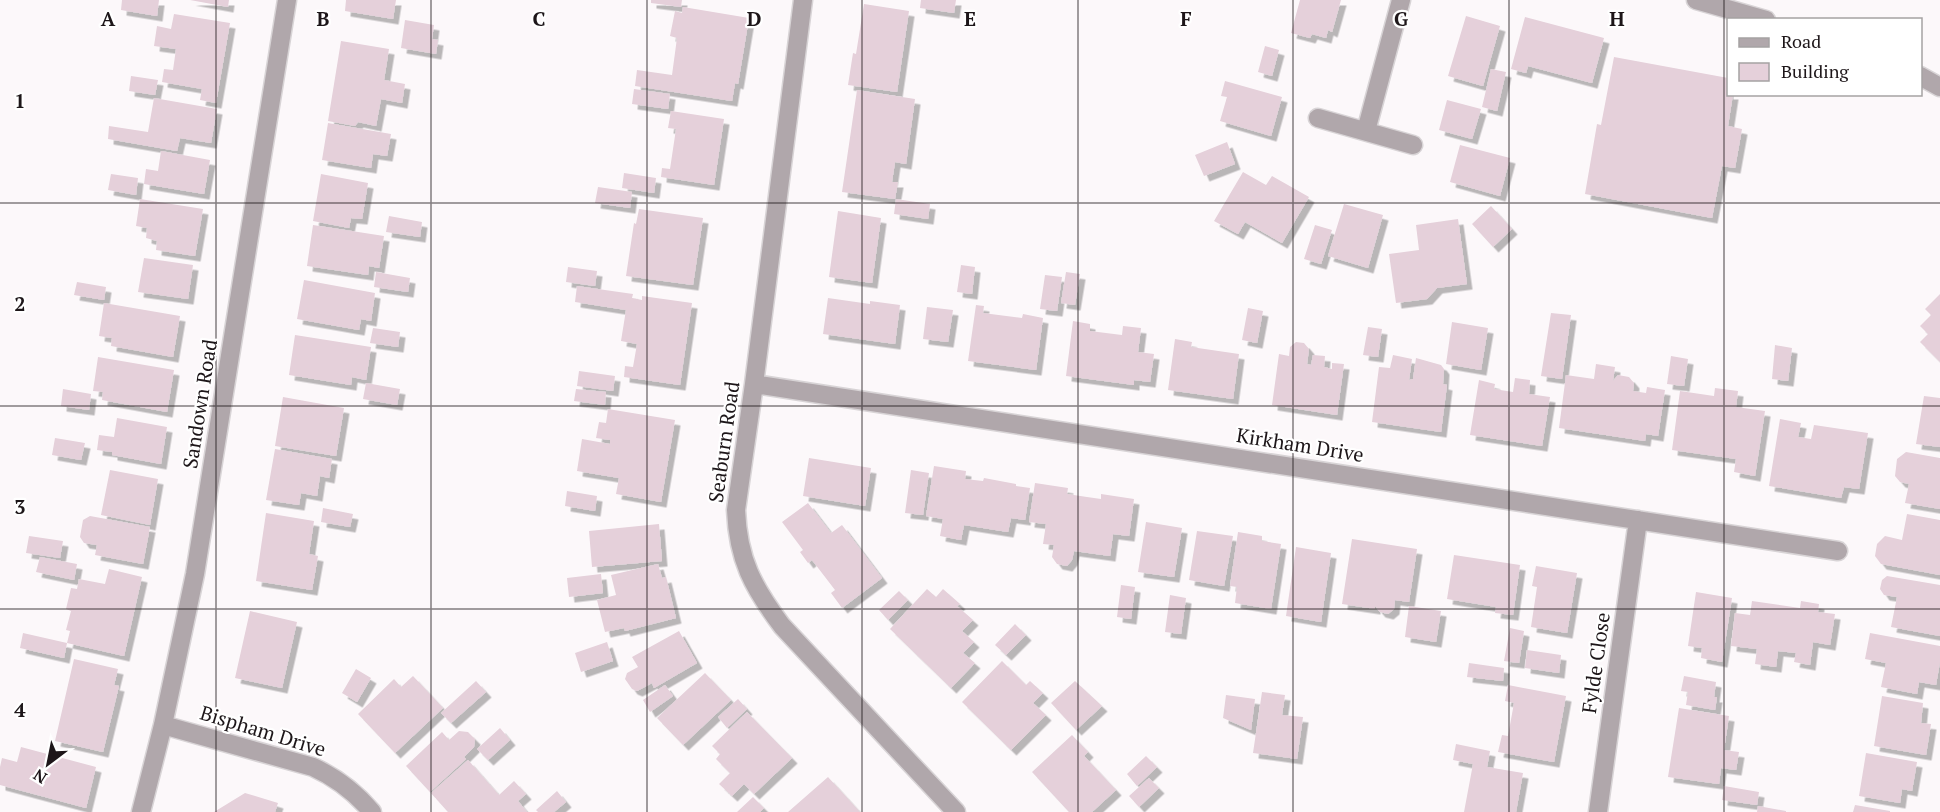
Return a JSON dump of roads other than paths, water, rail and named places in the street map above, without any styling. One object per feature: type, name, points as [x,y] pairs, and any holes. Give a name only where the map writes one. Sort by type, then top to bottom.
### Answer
[{"type":"street","name":"Sandown Road","points":[[141,812],[163,725],[197,563],[287,0]]},
{"type":"street","name":"Seaburn Road","points":[[803,0],[736,510],[741,552],[751,580],[782,626],[956,812]]},
{"type":"street","points":[[1366,131],[1401,0]]},
{"type":"street","points":[[1696,0],[1759,18]]},
{"type":"street","points":[[1922,77],[1940,87]]},
{"type":"street","points":[[1318,118],[1413,145]]},
{"type":"street","name":"Kirkham Drive","points":[[754,384],[1838,551]]},
{"type":"street","name":"Fylde Close","points":[[1598,812],[1638,520]]},
{"type":"street","name":"Bispham Drive","points":[[163,725],[313,767],[330,774],[352,790],[372,812]]}]
